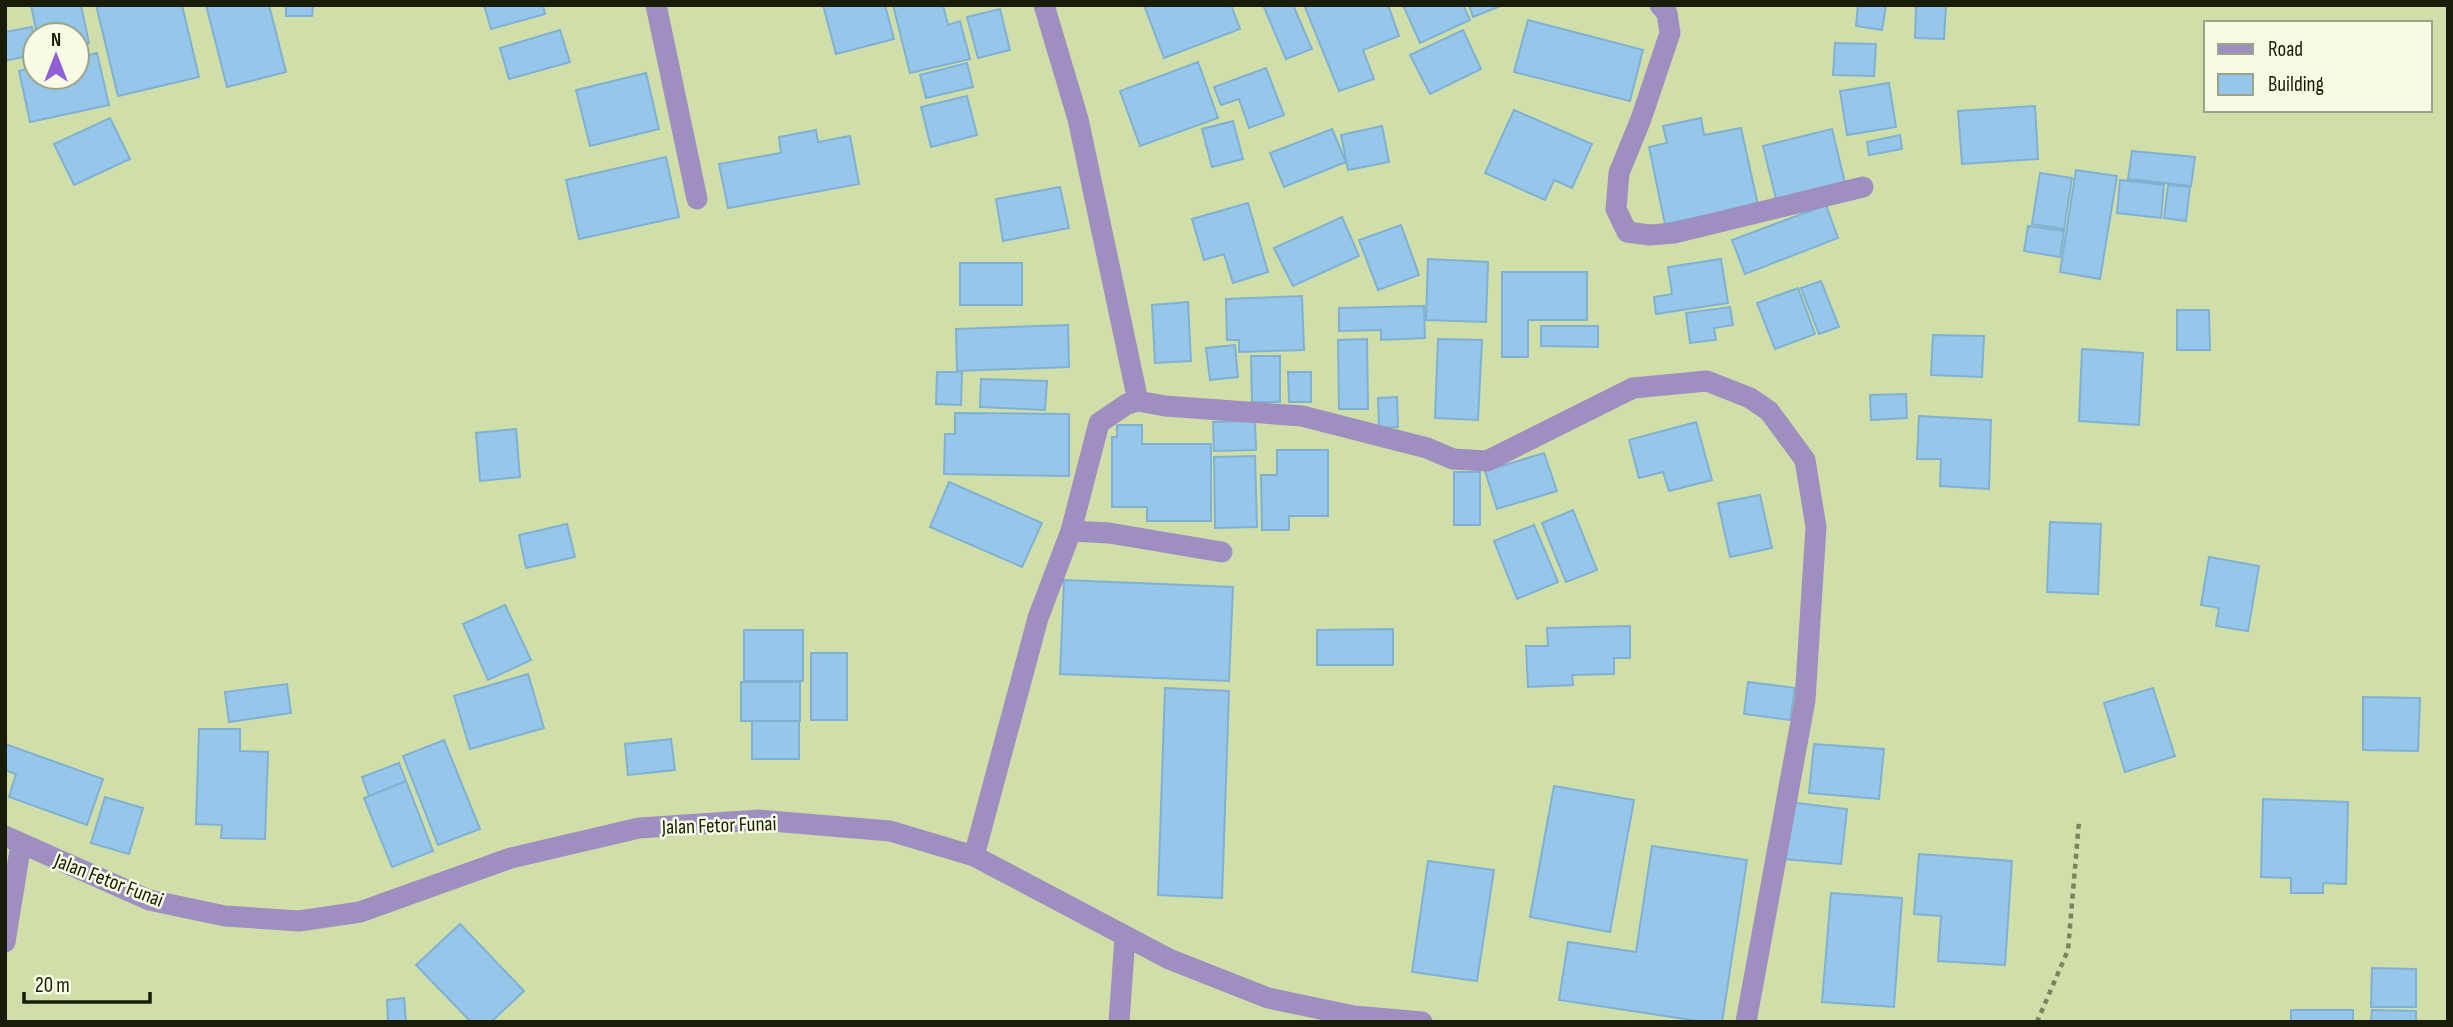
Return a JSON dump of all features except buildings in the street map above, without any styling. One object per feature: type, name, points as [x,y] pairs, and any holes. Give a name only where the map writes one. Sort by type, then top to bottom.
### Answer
[{"type":"street","points":[[656,5],[696,199]]},
{"type":"street","points":[[1044,5],[1078,119],[1138,401]]},
{"type":"street","points":[[1660,5],[1667,13],[1670,33],[1641,119],[1619,173],[1616,209],[1628,232],[1650,235],[1674,233],[1863,187]]},
{"type":"street","points":[[974,856],[1038,618],[1071,531],[1099,423],[1126,404],[1138,401],[1165,407],[1302,416],[1427,448],[1453,459],[1487,461],[1633,388],[1707,382],[1750,398],[1769,411],[1805,460],[1816,527],[1805,700],[1746,1022]]},
{"type":"street","points":[[1071,531],[1109,533],[1222,552]]},
{"type":"street","name":"Jalan Fetor Funai","points":[[13,840],[149,900],[225,916],[299,920],[360,912],[510,858],[639,828],[760,820],[890,831],[974,856],[1169,960],[1268,998],[1354,1017],[1422,1022]]},
{"type":"street","points":[[5,942],[13,840]]},
{"type":"street","points":[[1119,1022],[1125,936]]},
{"type":"path","points":[[2037,1022],[2068,950],[2080,821]]}]
